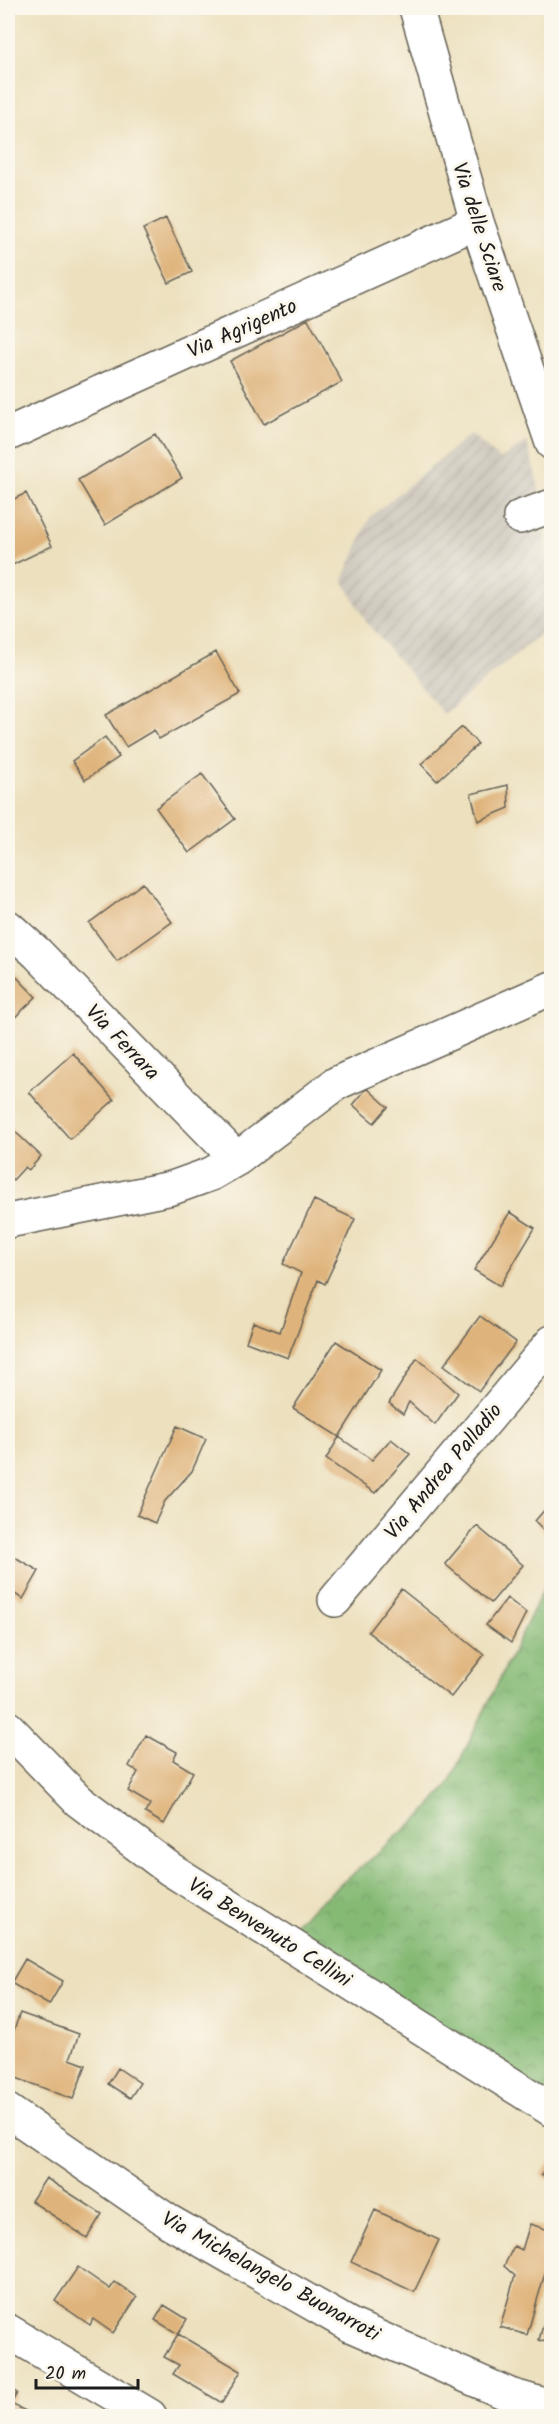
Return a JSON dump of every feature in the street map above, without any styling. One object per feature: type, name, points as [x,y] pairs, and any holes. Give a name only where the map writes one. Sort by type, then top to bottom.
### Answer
[{"type":"street","name":"Via delle Sciare","points":[[416,8],[477,222],[552,443]]},
{"type":"street","name":"Via Agrigento","points":[[8,434],[477,222]]},
{"type":"street","points":[[520,517],[552,506]]},
{"type":"street","name":"Via Ferrara","points":[[8,927],[37,953],[237,1159]]},
{"type":"street","points":[[8,1221],[172,1188],[211,1174],[237,1159],[337,1083],[552,988]]},
{"type":"street","name":"Via Andrea Palladio","points":[[335,1600],[552,1342]]},
{"type":"street","name":"Via Benvenuto Cellini","points":[[8,1728],[79,1801],[170,1869],[552,2110]]},
{"type":"street","name":"Via Michelangelo Buonarroti","points":[[8,2111],[168,2221],[350,2325],[510,2395],[552,2407]]},
{"type":"street","points":[[8,2331],[148,2416]]},
{"type":"shaded area","points":[[471,434],[500,459],[527,442],[540,492],[519,505],[522,530],[545,531],[549,580],[547,629],[444,714],[367,623],[343,580],[370,517]]},
{"type":"green space","points":[[551,1574],[551,2096],[288,1929],[422,1815],[447,1787]]},
{"type":"building","points":[[166,218],[192,272],[169,283],[143,229]]},
{"type":"building","points":[[308,319],[342,382],[264,424],[230,361]]},
{"type":"building","points":[[155,434],[182,478],[105,525],[78,480]]},
{"type":"building","points":[[26,493],[52,546],[8,567],[8,502]]},
{"type":"building","points":[[216,652],[240,694],[159,739],[154,730],[126,747],[106,715]]},
{"type":"building","points":[[462,727],[478,744],[437,781],[421,764]]},
{"type":"building","points":[[105,737],[119,757],[85,780],[72,761]]},
{"type":"building","points":[[202,774],[235,819],[189,853],[156,808]]},
{"type":"building","points":[[508,785],[509,808],[478,821],[471,794]]},
{"type":"building","points":[[143,883],[172,922],[117,961],[89,923]]},
{"type":"building","points":[[8,968],[36,997],[8,1024]]},
{"type":"building","points":[[73,1053],[114,1100],[70,1139],[29,1092]]},
{"type":"building","points":[[367,1088],[388,1107],[374,1123],[353,1105]]},
{"type":"building","points":[[8,1125],[41,1156],[29,1170],[25,1167],[13,1180],[8,1175]]},
{"type":"building","points":[[314,1200],[355,1219],[325,1284],[318,1280],[288,1358],[246,1342],[253,1322],[280,1332],[301,1273],[283,1264]]},
{"type":"building","points":[[510,1212],[535,1228],[500,1286],[474,1270]]},
{"type":"building","points":[[480,1316],[516,1342],[479,1391],[444,1365]]},
{"type":"building","points":[[336,1341],[381,1370],[339,1437],[293,1408]]},
{"type":"building","points":[[417,1358],[458,1393],[435,1425],[409,1402],[403,1414],[389,1403]]},
{"type":"building","points":[[177,1426],[206,1439],[192,1471],[165,1501],[155,1523],[137,1515]]},
{"type":"building","points":[[339,1437],[372,1460],[391,1439],[410,1454],[375,1493],[326,1459]]},
{"type":"building","points":[[552,1501],[552,1535],[550,1537],[535,1521]]},
{"type":"building","points":[[477,1526],[523,1565],[491,1603],[445,1564]]},
{"type":"building","points":[[13,1556],[39,1571],[23,1599],[8,1590],[8,1565]]},
{"type":"building","points":[[401,1589],[484,1655],[451,1697],[368,1632]]},
{"type":"building","points":[[507,1598],[526,1613],[511,1643],[486,1625]]},
{"type":"building","points":[[146,1735],[177,1752],[173,1760],[193,1772],[164,1824],[145,1813],[150,1804],[128,1791],[138,1772],[129,1766]]},
{"type":"building","points":[[25,1959],[63,1981],[49,2005],[11,1983]]},
{"type":"building","points":[[20,2013],[79,2034],[70,2059],[86,2065],[73,2099],[8,2075],[8,2028],[14,2030]]},
{"type":"building","points":[[118,2068],[140,2083],[130,2098],[108,2084]]},
{"type":"building","points":[[552,2159],[552,2181],[541,2175]]},
{"type":"building","points":[[46,2178],[102,2214],[87,2238],[31,2201]]},
{"type":"building","points":[[375,2210],[439,2240],[414,2292],[351,2262]]},
{"type":"building","points":[[530,2224],[552,2231],[552,2249],[527,2335],[500,2327],[515,2276],[504,2266],[514,2246],[522,2250]]},
{"type":"building","points":[[78,2267],[110,2289],[115,2282],[137,2297],[113,2333],[93,2319],[90,2325],[55,2301]]},
{"type":"building","points":[[550,2300],[552,2300],[552,2344],[539,2340]]},
{"type":"building","points":[[164,2305],[187,2319],[178,2334],[155,2320]]},
{"type":"building","points":[[178,2334],[241,2371],[222,2403],[173,2374],[179,2365],[164,2357]]},
{"type":"building","points":[[8,2388],[17,2393],[11,2404],[36,2416],[8,2416]]},
{"type":"building","points":[[491,2412],[512,2415],[512,2416],[490,2416]]}]
